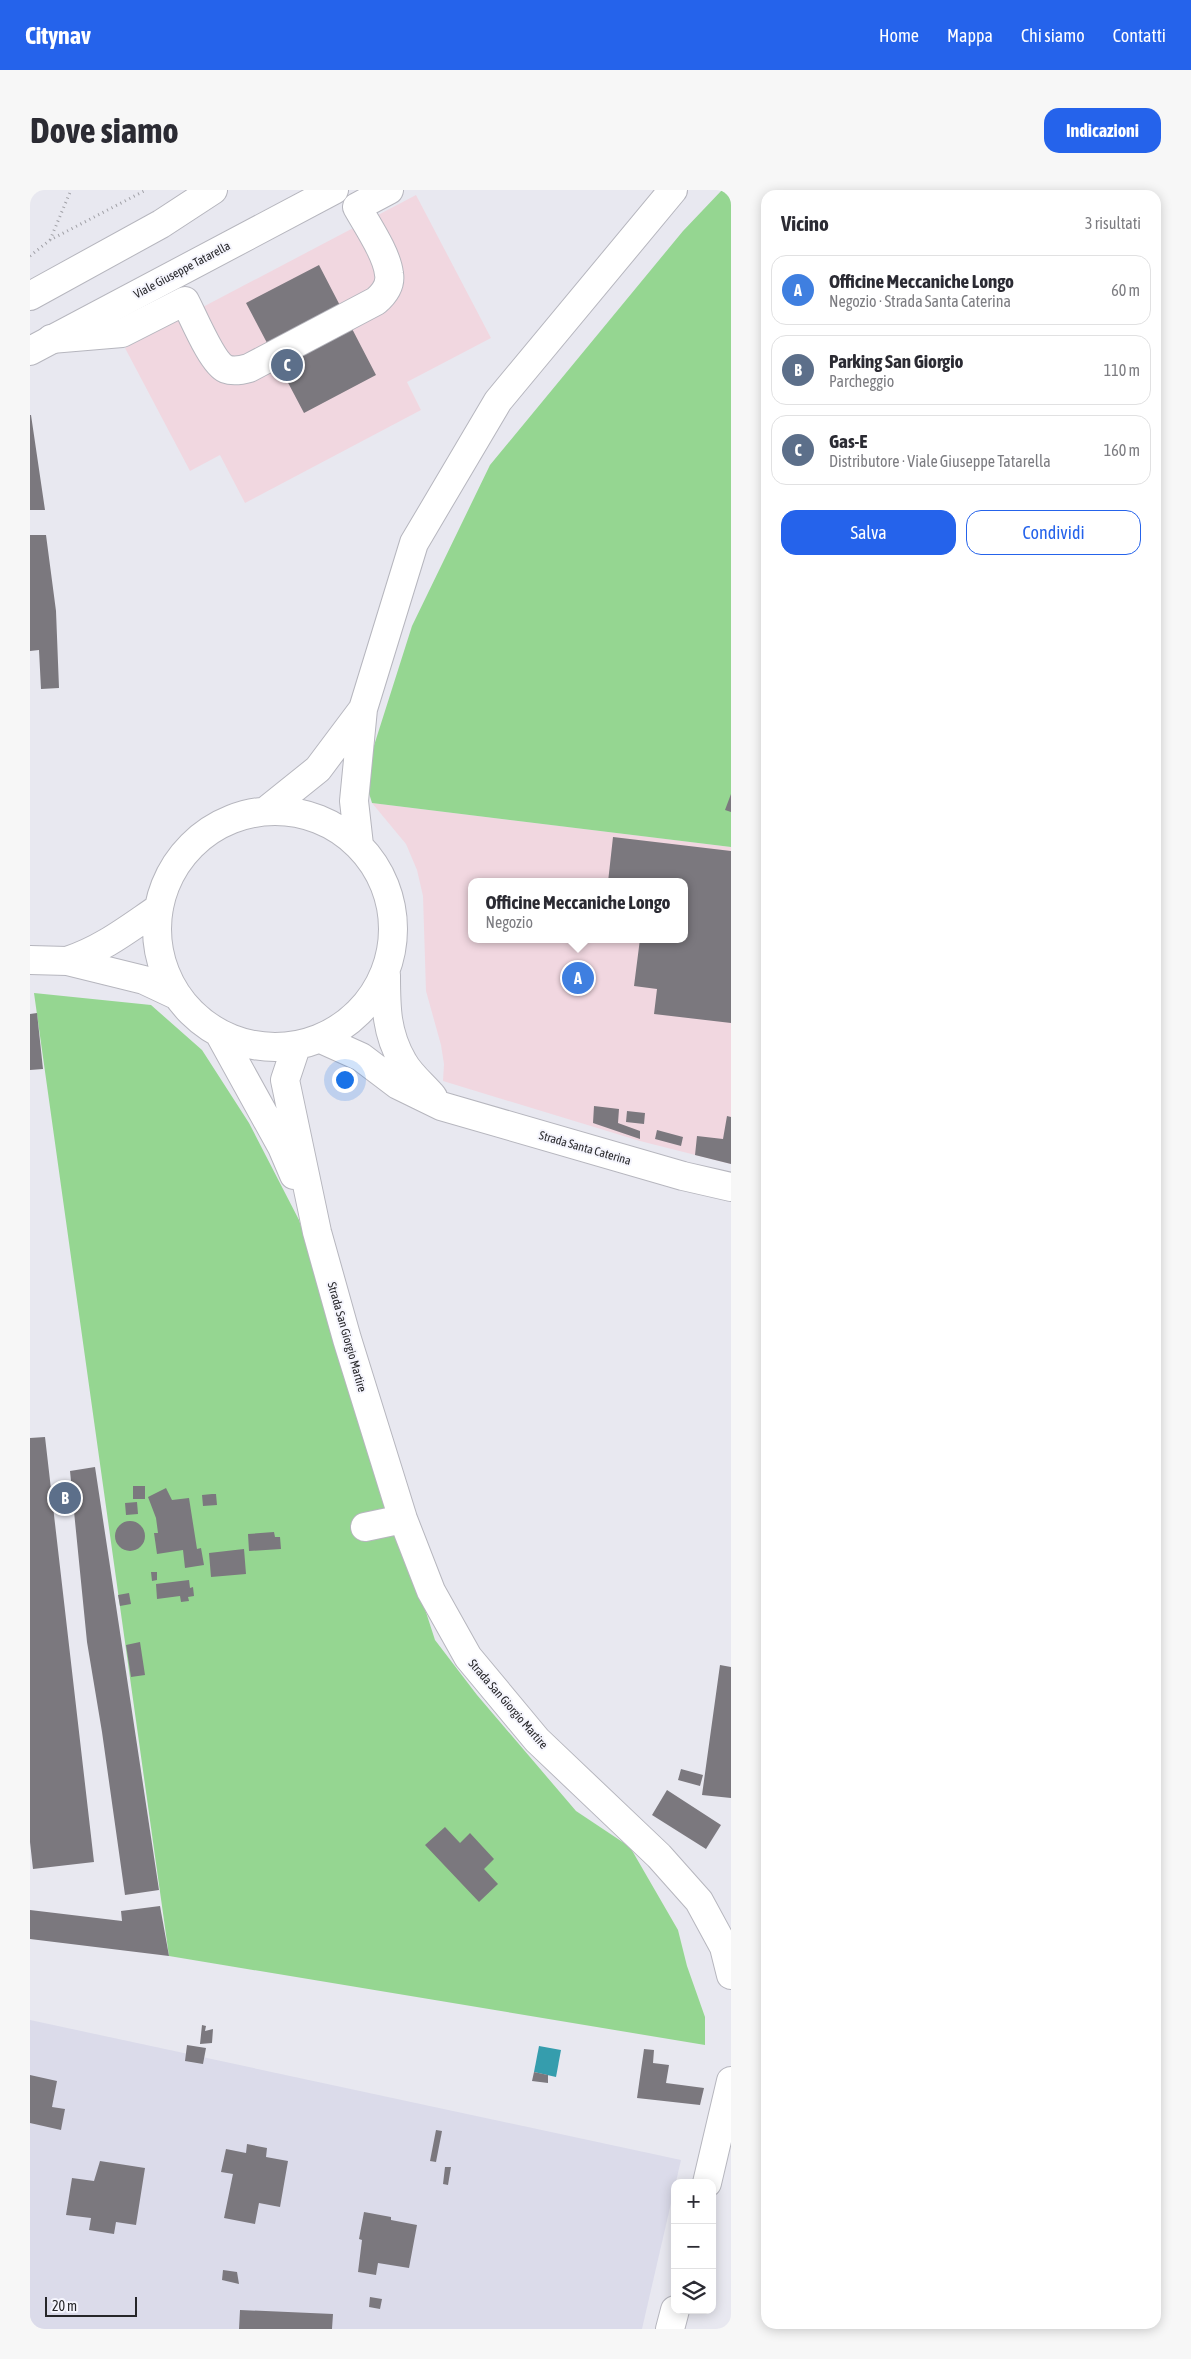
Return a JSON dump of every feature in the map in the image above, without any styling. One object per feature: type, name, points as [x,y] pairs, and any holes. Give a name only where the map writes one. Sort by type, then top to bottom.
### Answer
[{"type":"street","points":[[30,296],[161,224],[213,190]]},
{"type":"street","name":"Viale Giuseppe Tatarella","points":[[40,345],[334,190]]},
{"type":"street","points":[[40,345],[122,333],[185,300],[216,361],[225,368],[239,371],[250,368],[376,301],[386,292],[390,275],[385,260],[357,207],[389,190]]},
{"type":"street","points":[[359,845],[354,801],[363,709],[414,543],[498,401],[673,190]]},
{"type":"street","points":[[267,810],[318,769],[363,709]]},
{"type":"street","points":[[386,971],[370,1000],[347,1024],[309,1043],[258,1046],[238,1041],[219,1033],[189,1010],[178,996],[164,968],[157,938],[159,908],[173,871],[185,852],[208,831],[236,817],[267,810],[292,812],[317,817],[339,829],[359,845],[379,872],[391,904],[394,938],[386,971],[386,1014],[390,1035],[403,1063],[441,1106]]},
{"type":"street","points":[[67,961],[92,952],[112,941],[159,908]]},
{"type":"street","points":[[30,960],[67,961],[144,980],[178,996]]},
{"type":"street","name":"Strada San Giorgio Martire","points":[[219,1033],[282,1147],[317,1232]]},
{"type":"street","name":"Strada Santa Caterina","points":[[309,1043],[361,1057],[398,1086],[441,1106],[682,1176],[731,1187]]},
{"type":"street","name":"Strada San Giorgio Martire","points":[[309,1043],[285,1080],[317,1232],[347,1339],[403,1519],[431,1591],[468,1658],[537,1740],[665,1862],[699,1901],[727,1948],[731,1975]]},
{"type":"street","points":[[365,1528],[403,1519]]},
{"type":"street","points":[[708,2179],[731,2080]]},
{"type":"street","points":[[670,2329],[674,2314]]},
{"type":"path","points":[[50,240],[71,190]]},
{"type":"path","points":[[30,256],[50,240],[146,190]]},
{"type":"shaded area","points":[[416,195],[491,338],[407,382],[421,410],[245,503],[220,455],[190,471],[125,348]]},
{"type":"shaded area","points":[[372,803],[731,847],[731,1164],[640,1141],[443,1081],[444,1064],[441,1045],[426,991],[423,896],[417,870],[406,844]]},
{"type":"shaded area","points":[[30,2020],[681,2160],[677,2179],[671,2179],[671,2203],[642,2329],[30,2329]]},
{"type":"green space","points":[[722,190],[731,190],[731,847],[372,803],[364,777],[412,626],[490,465],[683,231]]},
{"type":"green space","points":[[34,993],[151,1005],[202,1050],[249,1123],[299,1220],[435,1640],[477,1695],[576,1811],[630,1847],[678,1930],[687,1966],[705,2017],[705,2045],[169,1956]]},
{"type":"water","points":[[539,2046],[561,2050],[556,2077],[534,2072]]},
{"type":"building","points":[[319,265],[376,375],[304,413],[246,303]]},
{"type":"building","points":[[31,415],[45,510],[30,510]]},
{"type":"building","points":[[30,535],[46,535],[56,611],[59,688],[41,689],[39,650],[30,651]]},
{"type":"building","points":[[731,794],[731,812],[725,810]]},
{"type":"building","points":[[613,837],[731,851],[731,1023],[654,1014],[657,989],[634,986],[639,943],[688,943],[688,878],[608,878]]},
{"type":"building","points":[[37,1013],[43,1069],[30,1070],[30,1014]]},
{"type":"building","points":[[594,1106],[619,1109],[618,1123],[640,1131],[640,1139],[593,1123]]},
{"type":"building","points":[[627,1111],[645,1113],[644,1124],[626,1122]]},
{"type":"building","points":[[727,1116],[731,1117],[731,1164],[695,1155],[697,1136],[723,1139]]},
{"type":"building","points":[[657,1130],[683,1137],[681,1146],[655,1139]]},
{"type":"building","points":[[45,1437],[94,1862],[33,1869],[30,1842],[30,1438]]},
{"type":"building","points":[[95,1467],[159,1890],[125,1895],[87,1642],[70,1471]]},
{"type":"building","points":[[133,1486],[145,1486],[145,1499],[133,1499]]},
{"type":"building","points":[[166,1488],[172,1500],[189,1498],[197,1549],[201,1548],[204,1565],[185,1568],[183,1550],[157,1554],[154,1533],[158,1533],[156,1518],[148,1497]]},
{"type":"building","points":[[216,1494],[217,1505],[203,1506],[202,1495]]},
{"type":"building","points":[[137,1502],[138,1514],[126,1515],[125,1503]]},
{"type":"building","points":[[130,1521],[141,1525],[145,1536],[141,1547],[130,1551],[119,1547],[115,1536],[119,1525]]},
{"type":"building","points":[[274,1532],[275,1537],[280,1537],[281,1549],[249,1551],[248,1534]]},
{"type":"building","points":[[244,1549],[246,1574],[211,1577],[209,1553]]},
{"type":"building","points":[[151,1572],[157,1572],[157,1580],[152,1581]]},
{"type":"building","points":[[189,1580],[190,1588],[193,1587],[194,1596],[188,1597],[189,1601],[181,1602],[180,1596],[157,1599],[156,1584]]},
{"type":"building","points":[[129,1593],[131,1604],[120,1606],[118,1595]]},
{"type":"building","points":[[140,1642],[145,1675],[131,1677],[126,1645]]},
{"type":"building","points":[[720,1665],[731,1667],[731,1798],[702,1795]]},
{"type":"building","points":[[681,1769],[703,1775],[700,1786],[678,1780]]},
{"type":"building","points":[[667,1790],[721,1825],[706,1849],[652,1815]]},
{"type":"building","points":[[445,1827],[460,1843],[470,1833],[494,1859],[484,1869],[498,1884],[479,1902],[425,1845]]},
{"type":"building","points":[[160,1906],[169,1956],[30,1939],[30,1910],[122,1921],[121,1911]]},
{"type":"building","points":[[202,2025],[206,2026],[205,2031],[213,2029],[212,2043],[200,2044]]},
{"type":"building","points":[[187,2045],[206,2048],[203,2064],[185,2061]]},
{"type":"building","points":[[644,2049],[654,2050],[653,2063],[669,2065],[666,2083],[704,2088],[700,2105],[637,2098]]},
{"type":"building","points":[[534,2072],[548,2075],[548,2083],[532,2081]]},
{"type":"building","points":[[30,2075],[57,2081],[52,2107],[65,2109],[61,2130],[30,2123]]},
{"type":"building","points":[[436,2130],[442,2131],[436,2162],[430,2161]]},
{"type":"building","points":[[247,2144],[267,2148],[266,2157],[288,2161],[280,2207],[259,2203],[255,2224],[224,2218],[233,2174],[221,2172],[226,2149],[246,2153]]},
{"type":"building","points":[[100,2161],[145,2168],[136,2225],[116,2222],[114,2234],[89,2230],[91,2218],[66,2215],[72,2178],[94,2181]]},
{"type":"building","points":[[445,2167],[451,2167],[448,2185],[443,2184]]},
{"type":"building","points":[[364,2212],[391,2217],[391,2220],[417,2225],[409,2268],[378,2263],[376,2275],[358,2272],[362,2240],[359,2239]]},
{"type":"building","points":[[223,2270],[237,2272],[239,2284],[222,2280]]},
{"type":"building","points":[[370,2297],[382,2299],[380,2309],[369,2307]]},
{"type":"building","points":[[240,2310],[333,2314],[332,2329],[239,2329]]},
{"type":"place","name":"Gas-E","points":[[287,365]]},
{"type":"place","name":"Officine Meccaniche Longo","points":[[578,978]]},
{"type":"place","name":"Parking San Giorgio","points":[[65,1498]]}]
